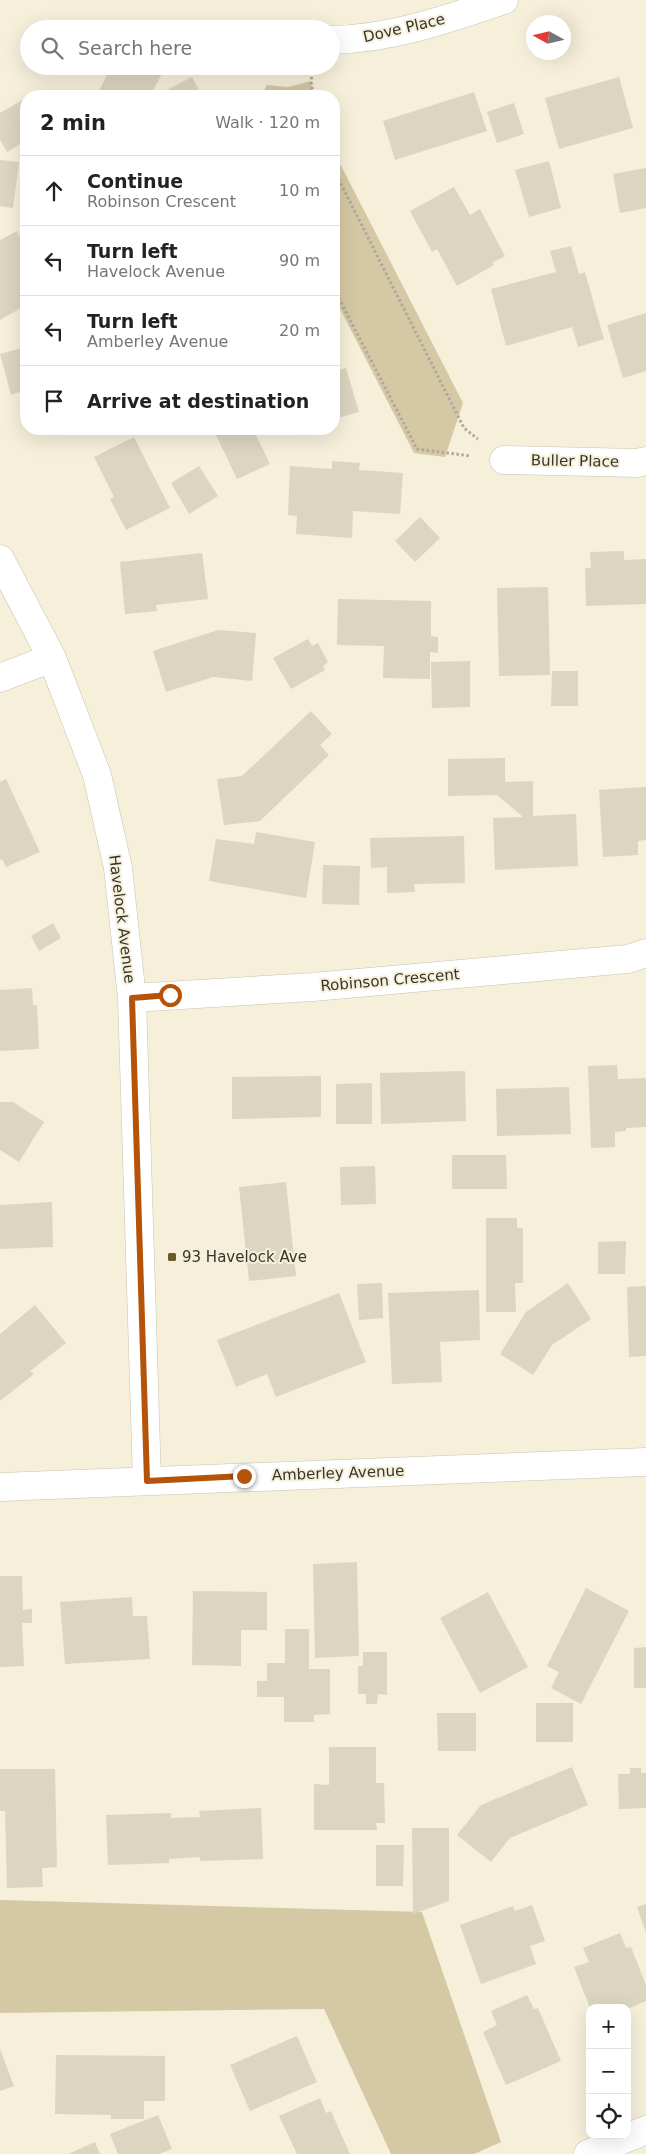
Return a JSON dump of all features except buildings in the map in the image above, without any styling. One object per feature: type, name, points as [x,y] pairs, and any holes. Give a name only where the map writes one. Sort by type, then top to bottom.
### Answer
[{"type":"street","name":"Dove Place","points":[[340,40],[356,40],[406,30],[504,0]]},
{"type":"street","name":"Buller Place","points":[[504,460],[637,463],[646,461]]},
{"type":"street","name":"Havelock Avenue","points":[[0,559],[52,658],[97,775],[118,868],[132,998],[147,1481]]},
{"type":"street","points":[[0,678],[52,658]]},
{"type":"street","name":"Robinson Crescent","points":[[132,998],[313,986],[530,968],[628,959],[646,953]]},
{"type":"street","name":"Amberley Avenue","points":[[0,1487],[646,1462]]},
{"type":"street","points":[[588,2154],[646,2130]]},
{"type":"path","points":[[312,75],[312,90]]},
{"type":"path","points":[[340,182],[464,428],[504,460]]},
{"type":"path","points":[[340,301],[417,449],[504,460]]},
{"type":"shaded area","points":[[311,81],[312,90],[264,90],[267,85],[288,87]]},
{"type":"shaded area","points":[[340,164],[463,403],[445,457],[414,453],[340,309]]},
{"type":"shaded area","points":[[0,1900],[422,1912],[501,2142],[474,2154],[391,2154],[324,2009],[0,2013]]},
{"type":"place","name":"93 Havelock Ave","points":[[172,1257]]},
{"type":"route","points":[[170,995],[132,998],[147,1402],[147,1481],[244,1476]]}]
